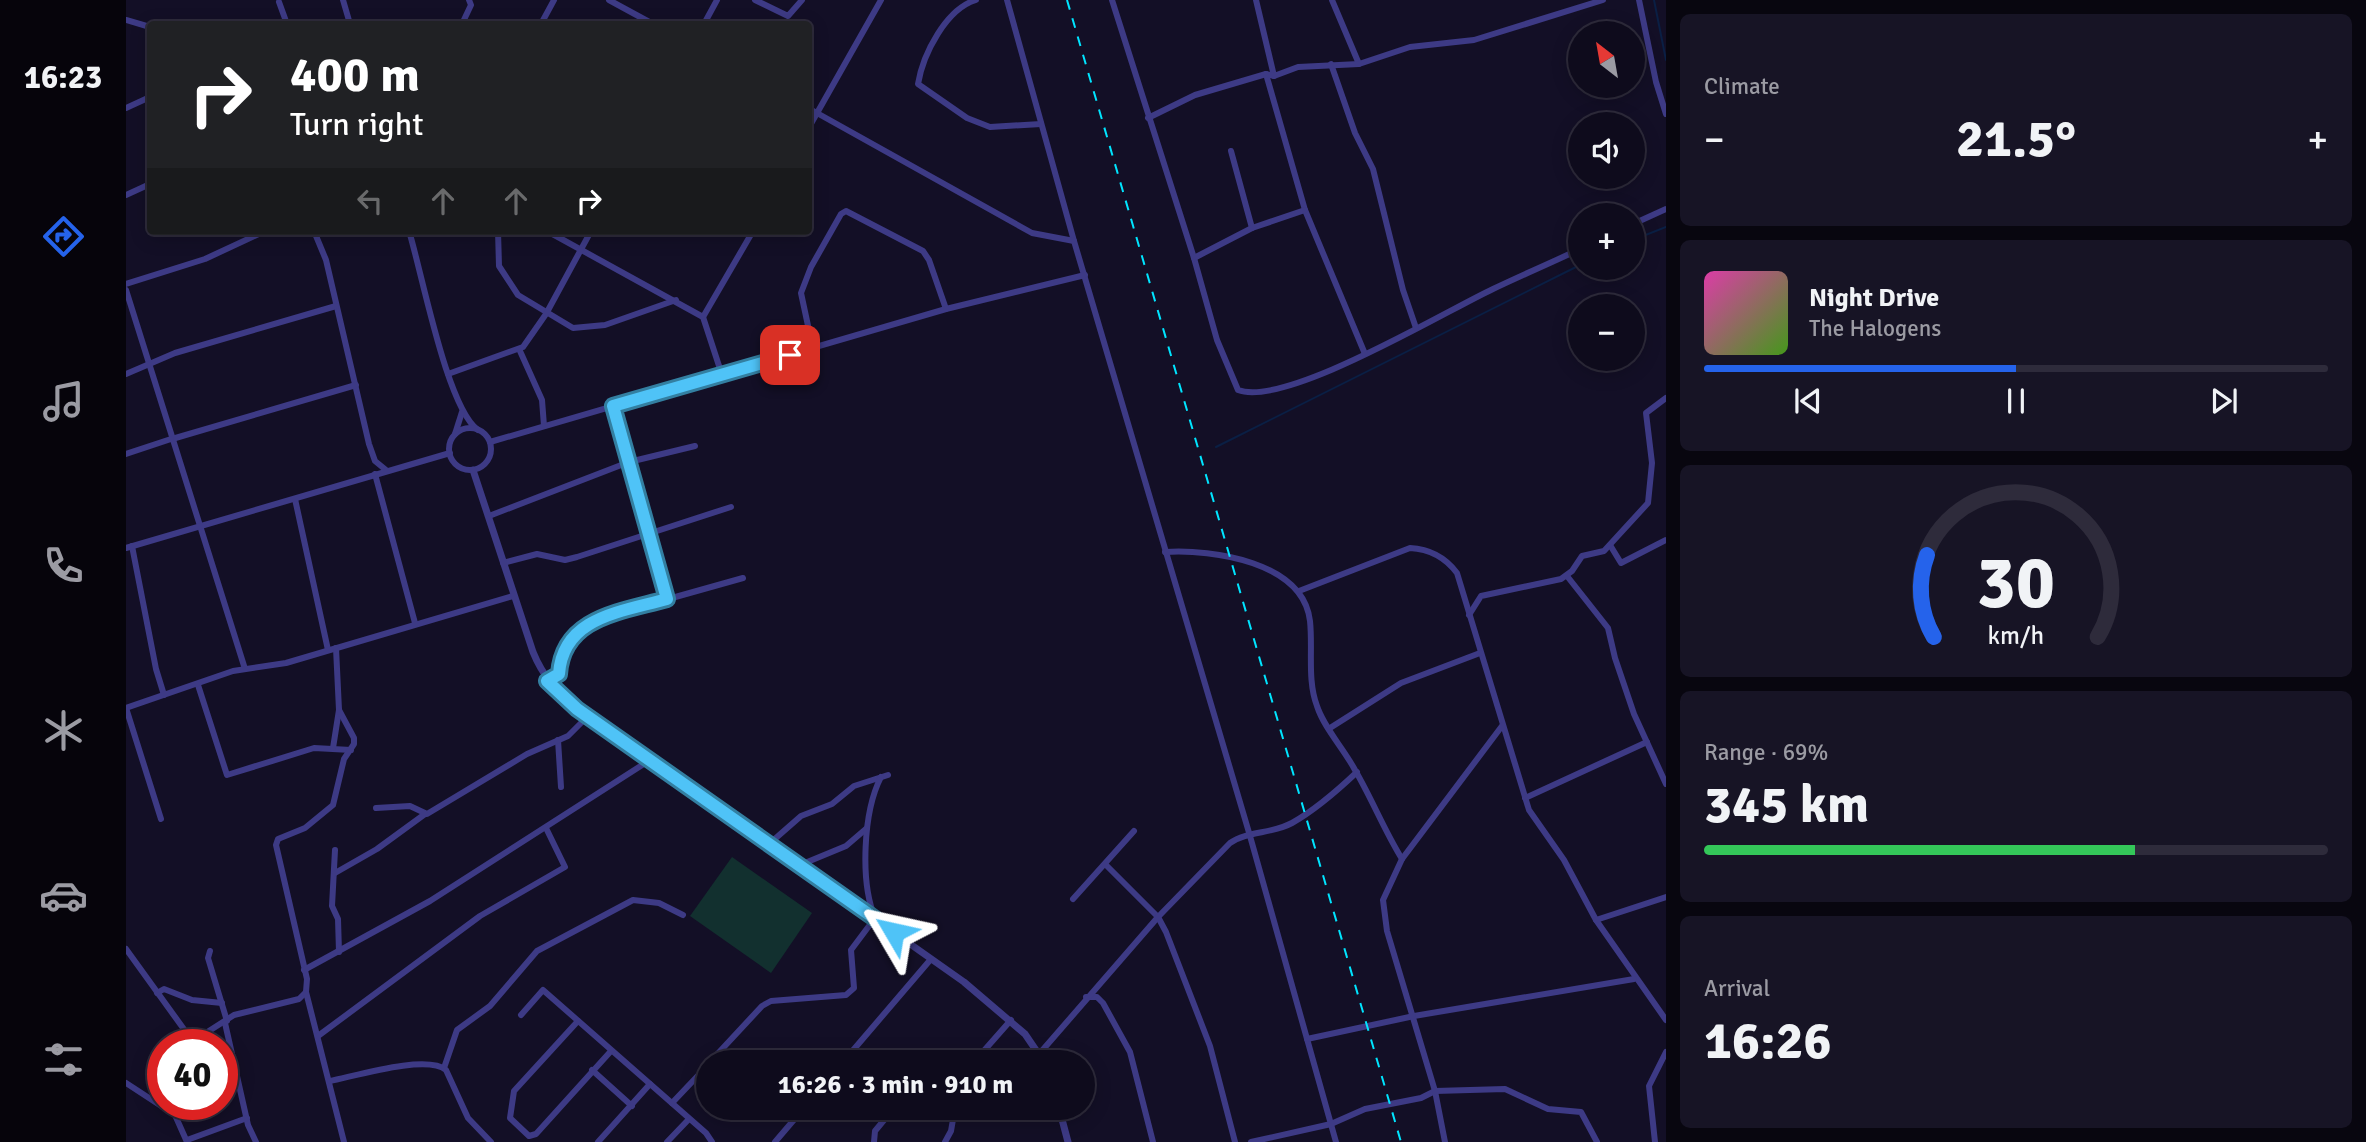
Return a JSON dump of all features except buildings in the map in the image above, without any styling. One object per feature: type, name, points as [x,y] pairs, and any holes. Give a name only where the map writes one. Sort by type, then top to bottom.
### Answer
[{"type":"street","points":[[343,0],[349,21]]},
{"type":"street","points":[[463,21],[471,5],[469,0]]},
{"type":"street","points":[[543,21],[554,0]]},
{"type":"street","points":[[609,0],[648,21]]},
{"type":"street","points":[[706,21],[717,0]]},
{"type":"street","points":[[755,0],[788,16],[802,0]]},
{"type":"street","points":[[812,121],[881,0]]},
{"type":"street","points":[[976,0],[951,14],[932,49],[918,84],[967,118],[990,127],[1041,124]]},
{"type":"street","points":[[1007,0],[1074,241],[1250,836],[1336,1142]]},
{"type":"street","points":[[1112,0],[1194,258],[1217,340],[1238,390],[1244,392],[1282,389],[1365,354],[1568,255]]},
{"type":"street","points":[[1256,0],[1270,75],[1305,210],[1365,354]]},
{"type":"street","points":[[1332,0],[1359,64]]},
{"type":"street","points":[[1148,118],[1195,95],[1298,67],[1359,64],[1410,47],[1474,40],[1603,0]]},
{"type":"street","points":[[1639,0],[1656,82],[1666,114]]},
{"type":"street","points":[[279,2],[286,21]]},
{"type":"street","points":[[126,20],[147,26]]},
{"type":"street","points":[[1331,64],[1355,133],[1376,179],[1403,290],[1416,328]]},
{"type":"street","points":[[126,108],[147,98]]},
{"type":"street","points":[[812,110],[1032,233],[1074,241]]},
{"type":"street","points":[[1231,151],[1252,228]]},
{"type":"street","points":[[126,195],[147,185]]},
{"type":"street","points":[[1645,219],[1666,209]]},
{"type":"street","points":[[1194,258],[1252,228],[1305,210]]},
{"type":"street","points":[[813,349],[801,293],[811,267],[841,214],[846,211],[923,251],[929,260],[946,309]]},
{"type":"street","points":[[126,284],[205,260],[257,235]]},
{"type":"street","points":[[316,235],[326,260],[375,461],[373,475],[415,623]]},
{"type":"street","points":[[410,235],[462,412],[490,442],[489,458],[483,466],[473,470],[460,467],[450,453],[462,412]]},
{"type":"street","points":[[498,235],[499,266],[518,295],[573,328],[585,329],[676,300]]},
{"type":"street","points":[[555,235],[703,317],[722,375]]},
{"type":"street","points":[[449,374],[520,351],[531,339],[546,314],[588,235]]},
{"type":"street","points":[[703,317],[750,235]]},
{"type":"street","points":[[490,442],[946,309],[1085,275]]},
{"type":"street","points":[[126,290],[147,364],[245,669]]},
{"type":"street","points":[[126,374],[147,364],[279,320],[336,306]]},
{"type":"street","points":[[520,351],[542,400],[544,426]]},
{"type":"street","points":[[126,454],[356,385]]},
{"type":"street","points":[[1469,615],[1481,596],[1567,576],[1582,556],[1604,551],[1610,545],[1648,503],[1652,463],[1646,413],[1666,398]]},
{"type":"street","points":[[613,406],[667,599]]},
{"type":"street","points":[[454,436],[466,429],[478,430]]},
{"type":"street","points":[[489,516],[629,462],[695,446]]},
{"type":"street","points":[[164,695],[129,547],[450,453]]},
{"type":"street","points":[[375,461],[386,470]]},
{"type":"street","points":[[473,470],[513,596],[533,652],[547,681],[588,716],[931,959],[1011,1020],[1037,1050]]},
{"type":"street","points":[[295,499],[332,649],[339,710],[334,748]]},
{"type":"street","points":[[503,563],[537,554],[565,560],[731,507]]},
{"type":"street","points":[[1610,545],[1621,563],[1666,540]]},
{"type":"street","points":[[1299,591],[1410,548],[1424,549],[1443,558],[1457,573],[1525,798],[1564,860],[1596,920],[1634,979],[1666,1020]]},
{"type":"street","points":[[1165,552],[1183,551],[1248,559],[1299,591],[1310,619],[1313,695],[1318,710],[1357,772],[1402,859]]},
{"type":"street","points":[[1567,576],[1608,628],[1615,658],[1666,784]]},
{"type":"street","points":[[547,681],[559,674],[561,653],[570,639],[592,622],[743,578]]},
{"type":"street","points":[[162,819],[126,708],[245,669],[266,668],[513,596]]},
{"type":"street","points":[[1330,728],[1401,683],[1480,653]]},
{"type":"street","points":[[198,685],[227,775],[300,751],[334,748],[351,750]]},
{"type":"street","points":[[339,710],[354,738],[351,750],[344,759],[332,805],[305,828],[278,839],[276,845],[304,970],[306,992],[344,1142]]},
{"type":"street","points":[[335,873],[377,849],[425,814],[527,754],[574,731],[588,716]]},
{"type":"street","points":[[1445,1142],[1434,1091],[1384,913],[1386,888],[1402,859],[1502,726]]},
{"type":"street","points":[[558,740],[561,787]]},
{"type":"street","points":[[1525,798],[1647,742]]},
{"type":"street","points":[[304,970],[430,901],[650,760]]},
{"type":"street","points":[[1042,1050],[1158,917],[1230,843],[1239,837],[1292,823],[1357,772]]},
{"type":"street","points":[[769,844],[802,816],[832,804],[854,786],[884,776],[872,796],[867,828],[870,905],[875,918]]},
{"type":"street","points":[[376,808],[410,806],[425,814]]},
{"type":"street","points":[[318,1036],[480,916],[565,867],[546,828]]},
{"type":"street","points":[[800,865],[846,846],[867,828]]},
{"type":"street","points":[[1073,899],[1134,831]]},
{"type":"street","points":[[335,850],[332,906],[338,919],[339,952]]},
{"type":"street","points":[[1104,864],[1158,917],[1210,1046],[1234,1142]]},
{"type":"street","points":[[1596,920],[1666,897]]},
{"type":"street","points":[[491,1142],[468,1118],[444,1068],[457,1030],[490,1006],[537,951],[633,900],[666,905],[683,915]]},
{"type":"street","points":[[721,1050],[762,1006],[771,1001],[851,992],[854,988],[851,950],[875,918]]},
{"type":"street","points":[[126,949],[191,1039],[198,1038],[234,1015],[299,999],[306,992]]},
{"type":"street","points":[[210,951],[208,958],[222,1003],[247,1118],[256,1142]]},
{"type":"street","points":[[853,1050],[931,959]]},
{"type":"street","points":[[1307,1039],[1414,1016],[1634,979]]},
{"type":"street","points":[[157,993],[164,989],[182,997],[222,1003]]},
{"type":"street","points":[[521,1015],[543,990],[672,1103],[712,1142]]},
{"type":"street","points":[[1086,997],[1097,997],[1103,1003],[1130,1052],[1153,1142]]},
{"type":"street","points":[[985,1050],[1011,1020]]},
{"type":"street","points":[[578,1021],[514,1091],[510,1118],[529,1136],[538,1132],[611,1051]]},
{"type":"street","points":[[1655,1142],[1649,1086],[1666,1052]]},
{"type":"street","points":[[330,1082],[409,1065],[444,1068]]},
{"type":"street","points":[[593,1070],[632,1106]]},
{"type":"street","points":[[672,1103],[696,1077]]},
{"type":"street","points":[[126,1083],[175,1115],[187,1141],[247,1118]]},
{"type":"street","points":[[598,1142],[650,1084]]},
{"type":"street","points":[[1251,1142],[1331,1125],[1365,1109],[1421,1098],[1434,1091],[1505,1089],[1548,1109],[1578,1111],[1583,1114],[1597,1142]]},
{"type":"street","points":[[667,1142],[689,1119]]},
{"type":"street","points":[[775,1142],[794,1120]]},
{"type":"street","points":[[874,1142],[875,1131],[884,1120]]},
{"type":"street","points":[[944,1142],[951,1131],[953,1120]]},
{"type":"street","points":[[1062,1120],[1068,1142]]},
{"type":"street","points":[[538,1132],[541,1142]]},
{"type":"green space","points":[[732,857],[812,913],[771,973],[690,916]]},
{"type":"waterway","points":[[1654,0],[1666,60]]},
{"type":"waterway","points":[[1645,235],[1666,227]]},
{"type":"waterway","points":[[1216,447],[1568,271]]},
{"type":"railway","points":[[1067,0],[1401,1142]]},
{"type":"route","points":[[790,355],[613,406],[667,599],[592,622],[570,639],[561,653],[559,674],[547,681],[577,709],[894,932]]}]
